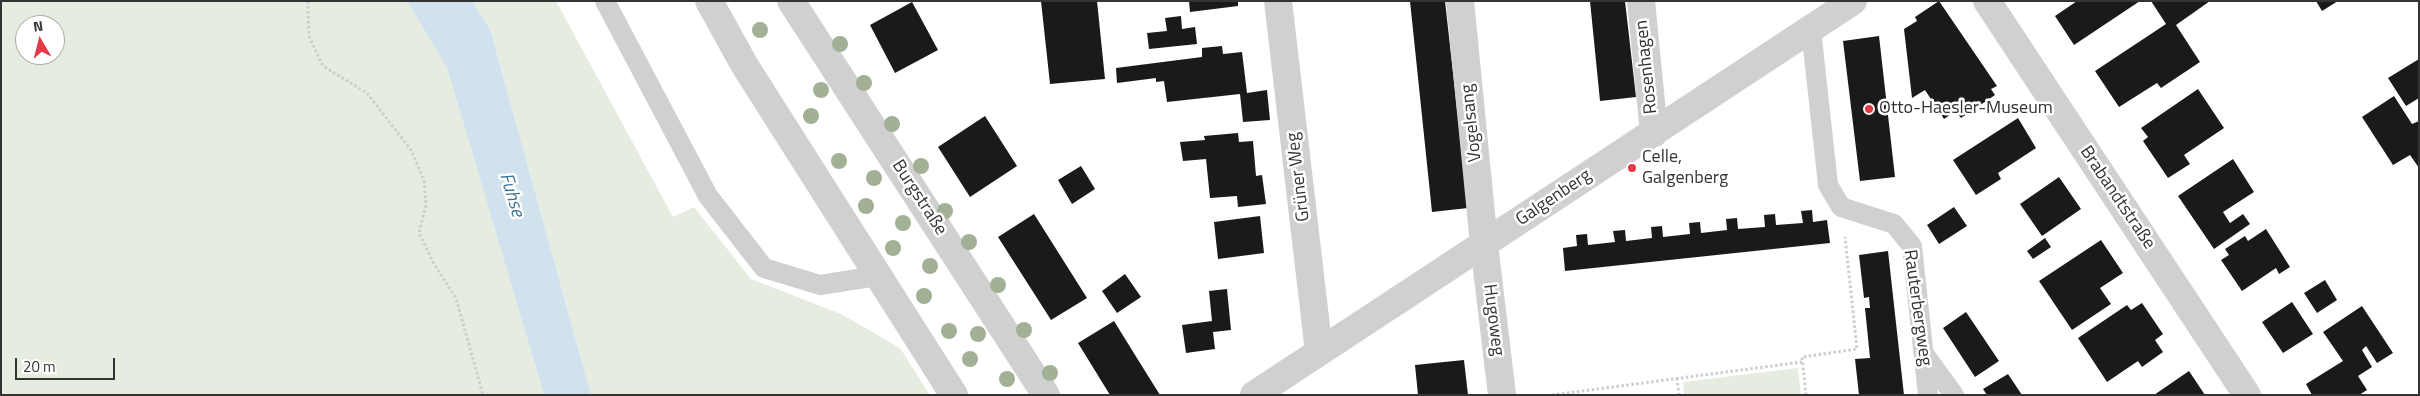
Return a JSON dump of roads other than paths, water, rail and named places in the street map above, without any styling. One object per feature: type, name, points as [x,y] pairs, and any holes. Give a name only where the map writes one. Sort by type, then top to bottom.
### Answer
[{"type":"street","points":[[709,1],[745,66],[954,395]]},
{"type":"street","name":"Burgstraße","points":[[791,1],[1046,395]]},
{"type":"street","name":"Grüner Weg","points":[[1278,1],[1319,352]]},
{"type":"street","name":"Vogelsang","points":[[1460,1],[1484,244]]},
{"type":"street","name":"Rosenhagen","points":[[1641,1],[1654,133]]},
{"type":"street","name":"Galgenberg","points":[[1254,395],[1280,386],[1319,352],[1853,1]]},
{"type":"street","name":"Brabandtstraße","points":[[1987,1],[2247,395]]},
{"type":"street","name":"Hugoweg","points":[[1484,244],[1502,395]]},
{"type":"lane","points":[[605,1],[708,196],[764,268],[820,285],[877,276]]},
{"type":"lane","name":"Rauterbergweg","points":[[1811,29],[1828,185],[1841,207],[1894,224],[1912,246],[1928,395]]},
{"type":"lane","points":[[1924,353],[1954,395]]},
{"type":"water","name":"Fuhse","points":[[407,1],[472,1],[490,29],[591,395],[544,395],[447,68]]},
{"type":"place","name":"Otto-Haesler-Museum","points":[[1869,109]]},
{"type":"place","name":"Celle, Galgenberg","points":[[1632,168]]}]
